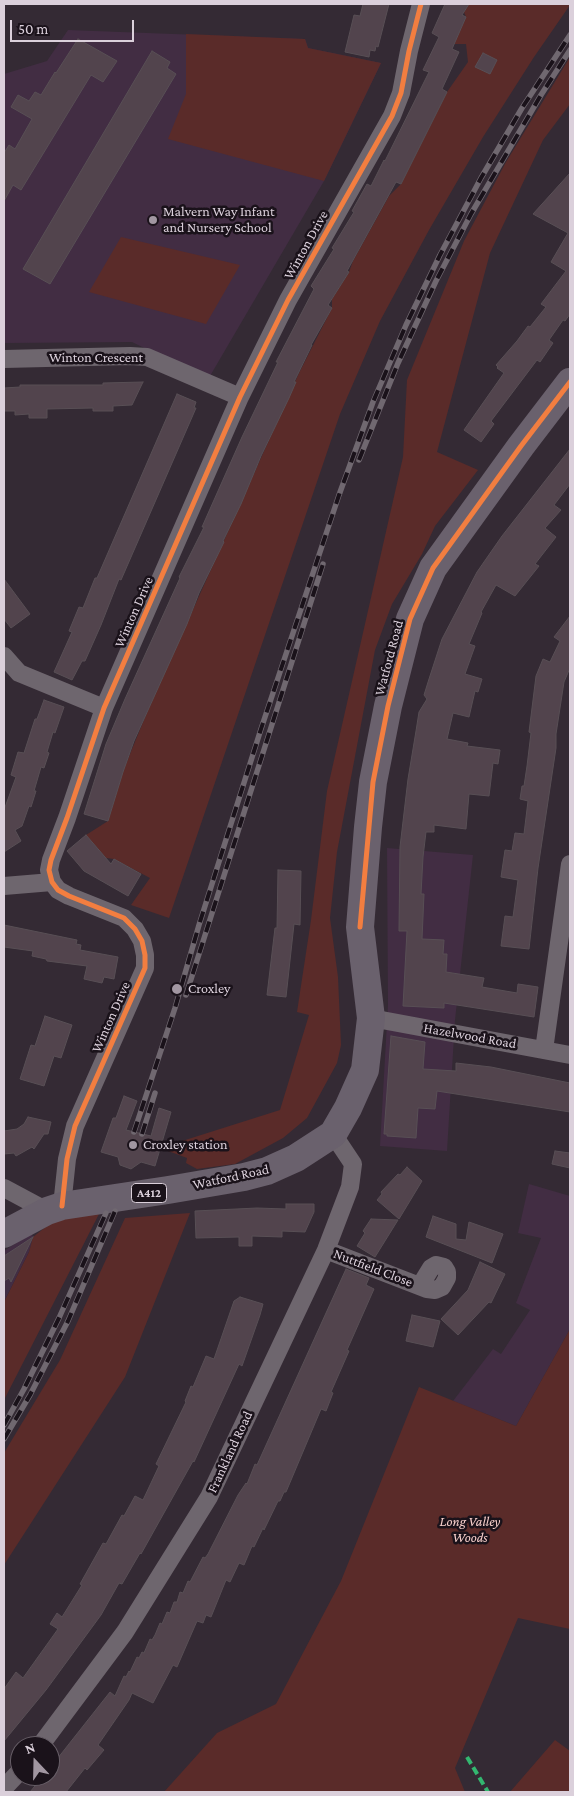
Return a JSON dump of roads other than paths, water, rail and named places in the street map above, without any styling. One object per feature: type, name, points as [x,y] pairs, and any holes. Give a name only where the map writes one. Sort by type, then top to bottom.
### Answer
[{"type":"main road","name":"Watford Road","points":[[4,1234],[54,1208],[244,1177],[267,1171],[296,1158],[333,1134],[348,1108],[365,1070],[371,1018],[360,927],[368,827],[373,782],[388,706],[410,619],[433,568],[570,382]]},
{"type":"street","name":"Winton Drive","points":[[54,1208],[75,1126],[145,968],[145,955],[142,941],[135,929],[124,918],[58,890],[52,882],[49,870],[51,860],[104,708],[240,397],[288,300],[392,116],[402,93],[409,51],[421,4]]},
{"type":"street","name":"Winton Crescent","points":[[4,359],[147,357],[240,397]]},
{"type":"street","points":[[4,656],[20,673],[104,708]]},
{"type":"street","points":[[544,1050],[570,864]]},
{"type":"street","points":[[4,886],[52,882]]},
{"type":"street","name":"Hazelwood Road","points":[[371,1018],[570,1055]]},
{"type":"street","name":"Frankland Road","points":[[47,1736],[125,1632],[209,1497],[326,1250],[350,1187],[353,1164],[333,1134]]},
{"type":"street","points":[[4,1188],[54,1208]]},
{"type":"street","name":"Nuttfield Close","points":[[326,1250],[420,1286]]},
{"type":"railway","points":[[134,1132],[175,1008],[199,925],[261,729],[339,495],[373,402],[406,325],[440,255],[481,178],[522,108],[570,35]]},
{"type":"railway","points":[[359,460],[398,363],[436,281],[471,214],[541,95],[570,50]]},
{"type":"railway","points":[[186,995],[323,564]]},
{"type":"railway","points":[[142,1134],[155,1093]]},
{"type":"railway","points":[[4,1439],[30,1395],[68,1321],[115,1211]]},
{"type":"railway","points":[[4,1425],[59,1318],[106,1213]]},
{"type":"place","name":"Malvern Way Infant and Nursery School","points":[[153,220]]},
{"type":"place","name":"Croxley","points":[[177,989]]},
{"type":"place","name":"Croxley station","points":[[133,1145]]},
{"type":"park label","name":"Long Valley Woods","points":[[470,1530]]}]
